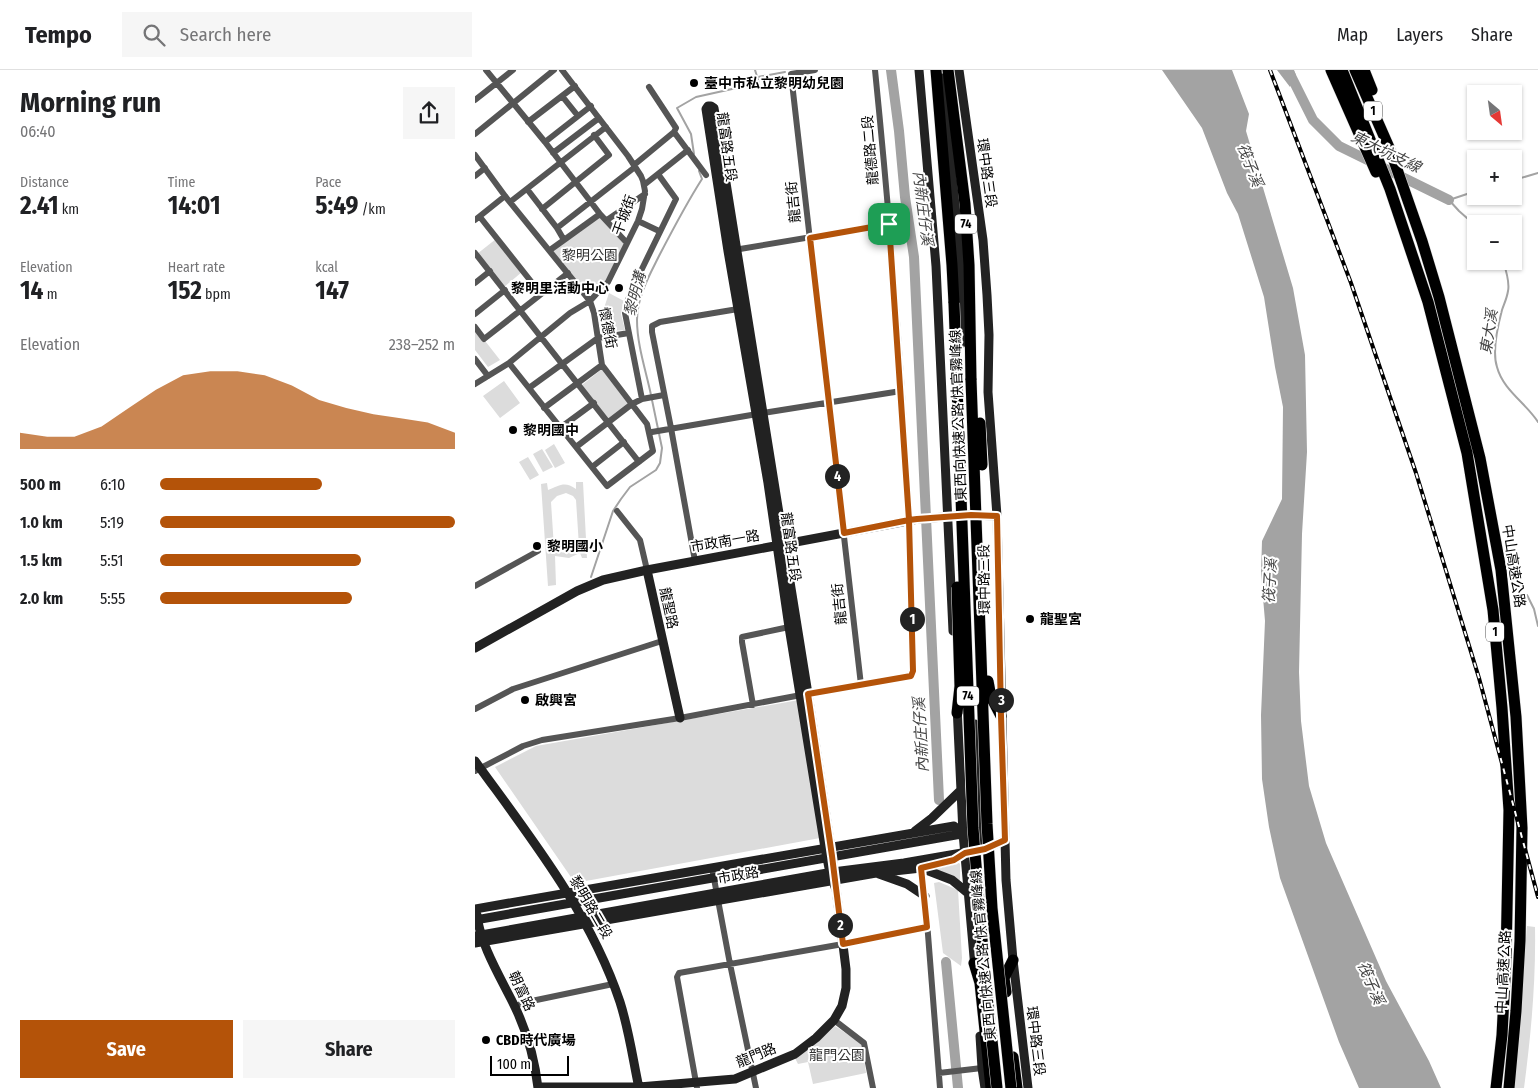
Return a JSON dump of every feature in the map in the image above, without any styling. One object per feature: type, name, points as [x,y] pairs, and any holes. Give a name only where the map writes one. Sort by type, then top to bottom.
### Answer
[{"type":"highway","name":"東西向快速公路 快官霧峰線","points":[[936,70],[953,265],[973,828],[983,954],[997,1088]]},
{"type":"highway","name":"東西向快速公路 快官霧峰線","points":[[945,70],[965,204],[969,265],[971,380],[987,824],[992,908],[1011,1088]]},
{"type":"highway","points":[[1331,70],[1366,137]]},
{"type":"highway","name":"中山高速公路","points":[[1342,70],[1366,137],[1406,235],[1428,302],[1467,453],[1493,610],[1509,810],[1506,959],[1502,1035],[1496,1088]]},
{"type":"highway","name":"中山高速公路","points":[[1355,70],[1389,147],[1439,297],[1480,458],[1501,570],[1516,717],[1522,828],[1520,941],[1509,1088]]},
{"type":"highway","points":[[1364,70],[1389,147]]},
{"type":"highway","points":[[954,303],[952,399],[960,686],[957,713]]},
{"type":"highway","points":[[971,380],[979,404],[987,668],[991,697],[1001,716]]},
{"type":"highway","points":[[1013,960],[1004,978],[1017,1088]]},
{"type":"highway","points":[[974,963],[980,983],[991,1088]]},
{"type":"street","points":[[486,70],[545,142],[600,214],[627,243]]},
{"type":"street","points":[[475,100],[513,70]]},
{"type":"street","points":[[476,130],[513,104],[554,70]]},
{"type":"street","name":"干城街","points":[[475,384],[509,363],[569,313],[590,301],[608,282],[642,209],[645,194],[644,185],[635,166],[562,70]]},
{"type":"street","name":"龍吉街","points":[[815,70],[791,74],[861,685]]},
{"type":"street","name":"龍德路二段","points":[[861,685],[911,676],[913,671],[913,520],[875,70]]},
{"type":"street","points":[[919,70],[936,266],[943,517],[957,713],[963,833],[985,1088]]},
{"type":"street","name":"環中路三段","points":[[945,70],[961,264],[960,360],[969,515],[982,850],[1005,1088]]},
{"type":"street","name":"環中路三段","points":[[959,70],[983,240],[989,335],[988,392],[997,516],[1006,880],[1028,1088]]},
{"type":"street","points":[[528,122],[575,86]]},
{"type":"street","points":[[649,87],[675,130],[706,175]]},
{"type":"street","points":[[562,96],[579,116]]},
{"type":"street","points":[[545,142],[591,106]]},
{"type":"street","name":"龍富路五段","points":[[760,413],[738,310],[732,251],[714,108],[708,106],[706,109],[732,251],[760,413],[828,852]]},
{"type":"street","points":[[553,153],[599,118]]},
{"type":"street","points":[[510,202],[606,127]]},
{"type":"street","points":[[557,228],[635,166],[675,130]]},
{"type":"street","points":[[542,209],[609,155],[594,135]]},
{"type":"street","points":[[644,185],[688,150]]},
{"type":"street","name":"懷德街","points":[[475,156],[590,301],[594,313],[602,365],[647,424],[653,451],[639,462]]},
{"type":"street","points":[[475,176],[485,168]]},
{"type":"street","points":[[644,399],[625,313],[627,302],[659,232],[677,199],[658,174]]},
{"type":"street","points":[[527,189],[564,240]]},
{"type":"street","points":[[607,220],[645,194]]},
{"type":"street","points":[[505,196],[477,218],[541,294]]},
{"type":"street","points":[[550,250],[600,214]]},
{"type":"street","points":[[638,221],[659,232]]},
{"type":"street","points":[[732,251],[889,224]]},
{"type":"street","points":[[475,252],[639,462],[607,486],[509,363]]},
{"type":"street","points":[[475,282],[490,271]]},
{"type":"street","points":[[475,328],[484,339],[568,273]]},
{"type":"street","points":[[475,314],[505,290]]},
{"type":"street","points":[[695,561],[663,395],[652,326],[660,322],[738,310]]},
{"type":"street","points":[[529,388],[598,338],[629,333]]},
{"type":"street","points":[[475,359],[489,376]]},
{"type":"street","points":[[544,408],[602,365]]},
{"type":"street","points":[[653,432],[901,391]]},
{"type":"street","points":[[576,447],[632,404],[663,395]]},
{"type":"street","points":[[561,428],[594,403]]},
{"type":"street","points":[[592,467],[624,442]]},
{"type":"street","name":"龍聖路","points":[[617,511],[640,540],[680,718]]},
{"type":"street","name":"市政南一路","points":[[475,648],[577,591],[603,580],[913,520],[969,515],[997,516]]},
{"type":"street","name":"龍富路五段","points":[[780,545],[789,627],[804,695]]},
{"type":"street","points":[[475,586],[538,551]]},
{"type":"street","points":[[753,704],[742,637],[789,627]]},
{"type":"street","points":[[475,710],[513,689],[662,642]]},
{"type":"street","points":[[477,766],[542,740],[680,718],[861,685]]},
{"type":"street","name":"黎明路二段","points":[[477,766],[568,892],[597,945],[625,1020],[639,1088]]},
{"type":"street","points":[[913,833],[932,818],[961,790]]},
{"type":"street","name":"市政路","points":[[828,852],[954,826],[963,833]]},
{"type":"street","name":"市政路","points":[[476,908],[568,892],[713,872],[828,852],[1005,828]]},
{"type":"street","name":"市政路","points":[[833,879],[904,863],[982,850],[1005,840]]},
{"type":"street","name":"龍門路","points":[[538,1087],[639,1088],[696,1085],[735,1078],[753,1072],[795,1054],[816,1038],[834,1020],[842,1006],[846,988],[843,944],[828,852]]},
{"type":"street","name":"市政路","points":[[479,939],[718,896],[921,868],[954,860],[965,853]]},
{"type":"street","points":[[904,863],[952,880],[969,894]]},
{"type":"street","points":[[921,868],[942,1073],[940,1088]]},
{"type":"street","points":[[713,872],[756,1088]]},
{"type":"street","name":"市政路","points":[[476,920],[573,902],[713,872]]},
{"type":"street","points":[[876,873],[907,884],[925,896]]},
{"type":"street","name":"朝富路","points":[[476,908],[479,939],[523,1024],[538,1087]]},
{"type":"street","points":[[696,1085],[677,977],[679,974],[927,927]]},
{"type":"street","points":[[515,1007],[522,1003],[613,984]]},
{"type":"street","points":[[834,1020],[864,1043],[873,1088]]},
{"type":"street","points":[[942,1073],[982,1068]]},
{"type":"green space","name":"黎明公園","points":[[600,216],[624,243],[606,281],[596,290],[585,291],[552,251]]},
{"type":"green space","points":[[496,239],[522,272],[504,287],[477,254]]},
{"type":"green space","points":[[609,293],[624,301],[621,314],[625,330],[602,332],[604,308]]},
{"type":"green space","points":[[475,328],[500,360],[488,367],[475,350]]},
{"type":"green space","points":[[602,369],[629,405],[609,421],[582,385]]},
{"type":"green space","points":[[504,381],[520,403],[500,418],[483,396]]},
{"type":"green space","points":[[554,444],[565,463],[555,468],[545,450]]},
{"type":"green space","points":[[542,449],[553,467],[543,472],[533,454]]},
{"type":"green space","points":[[528,457],[539,475],[530,480],[519,462]]},
{"type":"green space","points":[[576,482],[583,482],[587,558],[582,558],[580,553],[569,558],[555,556],[556,585],[548,586],[541,484],[547,483],[548,490],[565,484],[576,489]],"holes":[[[566,493],[573,496],[576,500],[579,546],[573,551],[564,553],[554,548],[551,502],[557,496]]]},
{"type":"green space","points":[[799,700],[820,838],[575,883],[495,767],[536,746]]},
{"type":"green space","points":[[958,862],[960,864],[960,881],[936,870],[934,867]]},
{"type":"green space","points":[[939,882],[958,890],[961,966],[943,953],[934,883]]},
{"type":"green space","points":[[1527,926],[1535,927],[1535,968],[1531,1028],[1524,1088],[1513,1088]]},
{"type":"green space","name":"龍門公園","points":[[835,1026],[862,1044],[866,1073],[813,1084],[808,1062],[798,1064],[795,1058],[819,1041]]},
{"type":"water","name":"筏子溪","points":[[1162,70],[1232,70],[1249,114],[1246,131],[1293,288],[1305,355],[1307,452],[1302,534],[1299,672],[1301,721],[1309,786],[1326,843],[1386,981],[1429,1061],[1441,1088],[1359,1088],[1339,1042],[1280,878],[1269,827],[1262,779],[1261,715],[1265,621],[1261,574],[1262,541],[1282,499],[1283,407],[1264,297],[1238,214],[1227,193],[1202,128]]},
{"type":"water","points":[[1277,70],[1294,70],[1296,75],[1290,87]]},
{"type":"waterway","name":"黎明溝","points":[[694,154],[691,134],[677,108],[696,97],[759,83],[755,70]]},
{"type":"waterway","name":"內新庄仔溪","points":[[891,70],[905,197],[914,257],[939,800]]},
{"type":"waterway","name":"東大坑支線","points":[[1288,70],[1313,120],[1339,146],[1449,200]]},
{"type":"waterway","points":[[758,77],[785,72]]},
{"type":"waterway","name":"黎明溝","points":[[651,395],[638,339],[637,320],[639,303],[644,287],[659,256],[702,179],[699,171]]},
{"type":"waterway","points":[[1522,178],[1538,173]]},
{"type":"waterway","name":"東大溪","points":[[1467,194],[1449,200],[1467,218]]},
{"type":"waterway","name":"東大溪","points":[[1505,270],[1508,287],[1497,331],[1495,346],[1497,367],[1509,390],[1538,422]]},
{"type":"waterway","name":"黎明溝","points":[[591,577],[613,511],[630,487],[656,470],[660,463],[662,448],[652,400]]},
{"type":"waterway","points":[[1527,595],[1534,609],[1538,626]]},
{"type":"waterway","name":"內新庄仔溪","points":[[946,962],[958,1088]]},
{"type":"railway","points":[[1270,70],[1351,283],[1416,473],[1479,678],[1538,897]]},
{"type":"place","name":"臺中市私立黎明幼兒園","points":[[694,83]]},
{"type":"place","name":"黎明里活動中心","points":[[619,288]]},
{"type":"place","name":"黎明國中","points":[[513,430]]},
{"type":"place","name":"黎明國小","points":[[537,546]]},
{"type":"place","name":"龍聖宮","points":[[1030,619]]},
{"type":"place","name":"啟興宮","points":[[525,700]]},
{"type":"place","name":"CBD時代廣場","points":[[486,1040]]},
{"type":"route","points":[[889,224],[810,238],[844,533],[909,520],[917,519],[971,515],[997,516],[1005,840],[985,849],[965,853],[954,860],[921,868],[927,927],[843,944],[808,694],[911,676],[913,671],[909,520],[889,224]]}]
